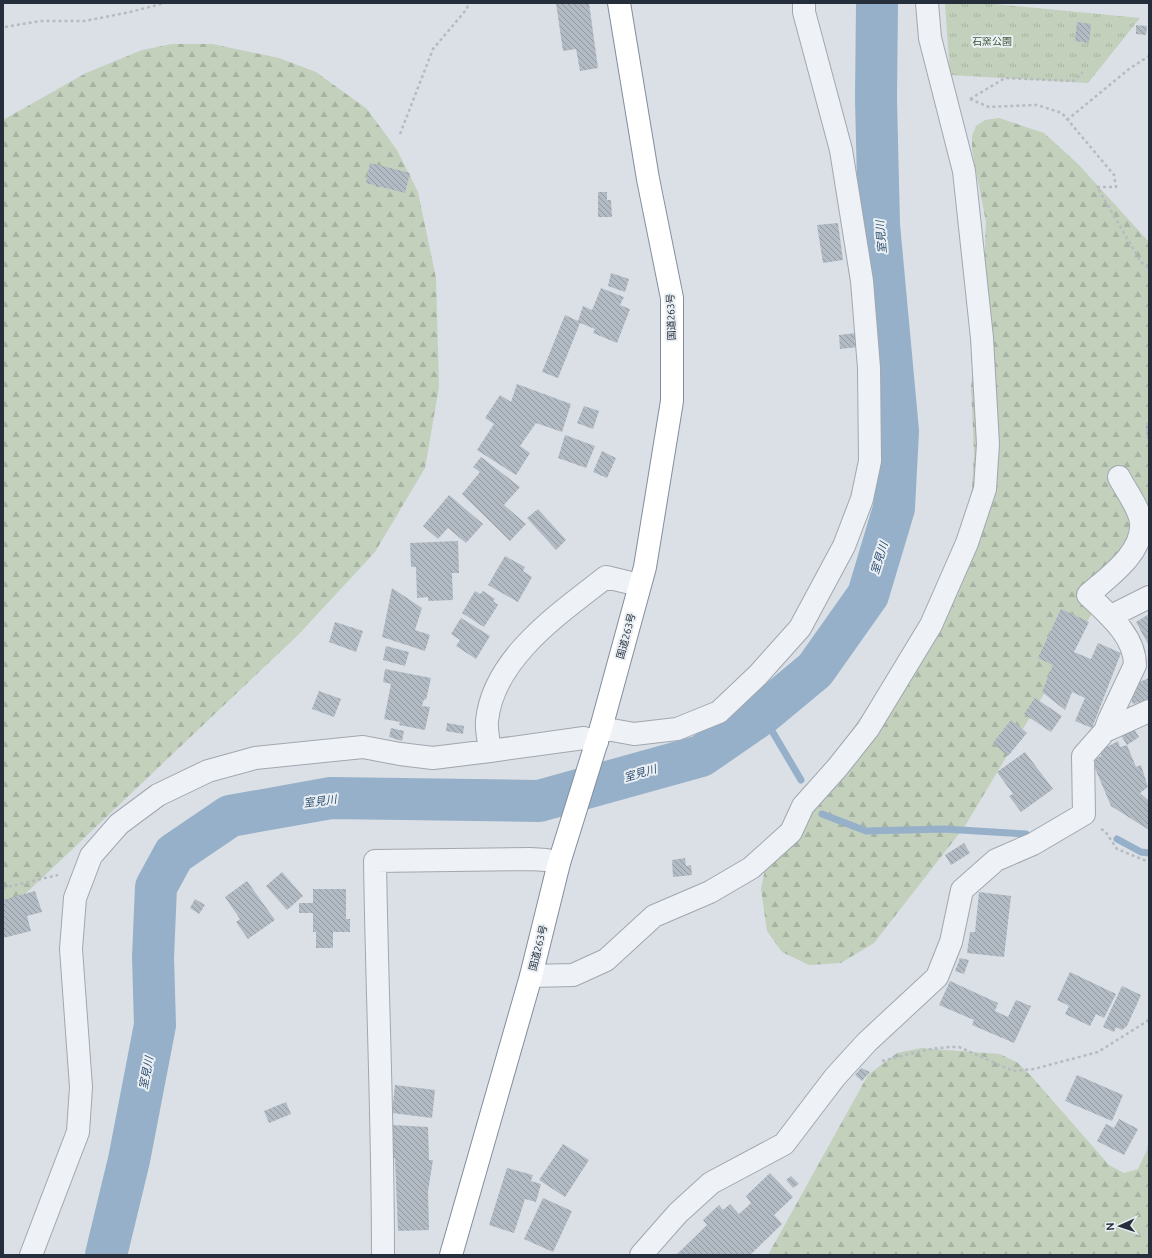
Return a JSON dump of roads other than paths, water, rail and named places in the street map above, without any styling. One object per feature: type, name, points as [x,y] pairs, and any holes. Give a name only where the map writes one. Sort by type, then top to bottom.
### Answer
[{"type":"highway","name":"国道263号","points":[[451,1255],[531,976],[560,857],[599,735],[645,566],[672,401],[672,298],[648,179],[619,3]]},
{"type":"street","points":[[31,1255],[78,1132],[81,1087],[71,949],[75,898],[90,856],[119,824],[158,795],[208,771],[255,758],[363,747],[432,758],[599,735],[634,734],[677,729],[719,712],[758,675],[800,628],[844,546],[862,499],[870,461],[869,368],[862,282],[841,150],[804,12],[804,3]]},
{"type":"street","points":[[531,976],[573,975],[606,960],[654,916],[710,892],[751,868],[791,832],[803,806],[838,768],[868,729],[931,625],[967,543],[985,489],[988,444],[982,338],[964,171],[930,38],[927,3]]},
{"type":"street","points":[[641,1255],[678,1213],[711,1183],[784,1144],[855,1055],[937,977],[952,942],[962,890],[996,860],[1033,844],[1084,814],[1083,756],[1105,731],[1135,665],[1135,655],[1131,644],[1111,616],[1088,596],[1129,557],[1138,542],[1141,523],[1137,510],[1119,477]]},
{"type":"street","points":[[490,751],[487,721],[495,688],[518,653],[566,608],[606,577],[639,585]]},
{"type":"street","points":[[1111,616],[1149,597]]},
{"type":"street","points":[[1105,731],[1149,711]]},
{"type":"street","points":[[382,1255],[383,1156],[377,986],[375,862],[546,860],[560,857]]},
{"type":"waterway","name":"室見川","points":[[106,1255],[129,1160],[155,1025],[153,957],[156,887],[174,854],[230,816],[331,798],[539,801],[701,756],[762,714],[815,670],[868,595],[894,508],[898,431],[879,225],[876,99],[877,3]]},
{"type":"waterway","points":[[762,714],[801,780]]},
{"type":"waterway","points":[[822,814],[866,831],[944,829],[1026,834]]},
{"type":"waterway","points":[[1117,839],[1141,852],[1149,853]]},
{"type":"park label","name":"石窯公園","points":[[992,41]]}]
